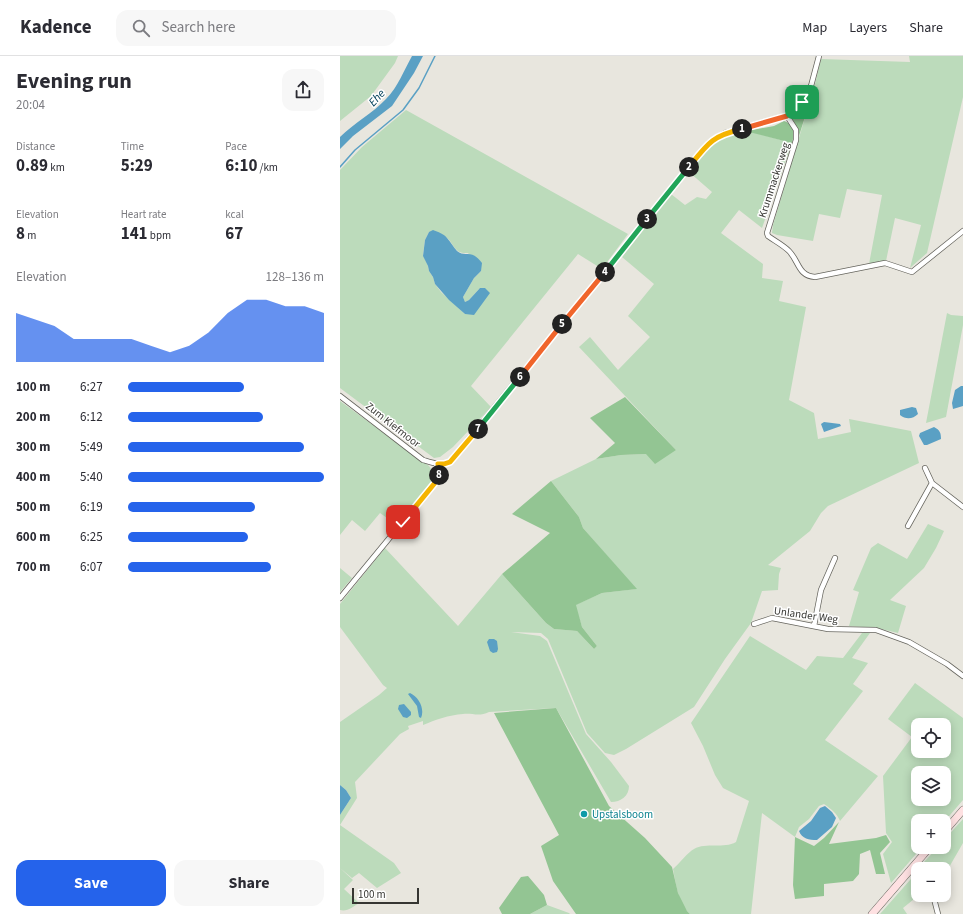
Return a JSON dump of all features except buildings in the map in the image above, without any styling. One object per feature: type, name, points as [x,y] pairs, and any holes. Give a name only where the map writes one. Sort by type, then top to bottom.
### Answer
[{"type":"main road","points":[[951,824],[963,810]]},
{"type":"main road","points":[[917,862],[924,854]]},
{"type":"main road","points":[[872,914],[911,869]]},
{"type":"street","points":[[340,598],[434,484],[440,472],[438,464],[450,462],[463,448],[709,142],[725,133],[787,116],[806,98],[811,86],[819,56]]},
{"type":"street","name":"Krummackerweg","points":[[787,116],[796,130],[796,140],[767,233],[768,236],[791,253],[803,272],[809,276],[815,277],[886,263],[912,272],[963,232]]},
{"type":"street","name":"Zum Kiefmoor","points":[[340,396],[423,460],[438,464]]},
{"type":"street","points":[[925,468],[932,483],[963,507]]},
{"type":"street","points":[[908,526],[932,483]]},
{"type":"street","points":[[814,626],[821,590],[835,558]]},
{"type":"street","name":"Unlander Weg","points":[[754,624],[772,618],[828,629],[876,630],[909,642],[947,664],[963,676]]},
{"type":"street","points":[[935,902],[938,914]]},
{"type":"green space","points":[[340,56],[398,56],[395,63],[371,96],[340,121]]},
{"type":"green space","points":[[909,56],[963,56],[963,97],[927,253],[910,268],[921,225],[895,218],[886,261],[869,264],[882,195],[847,189],[840,218],[819,214],[813,241],[772,233],[773,225],[821,59],[910,62]]},
{"type":"green space","points":[[806,100],[810,101],[798,139],[797,128],[791,116]]},
{"type":"green space","points":[[406,110],[628,234],[602,269],[578,254],[471,386],[491,407],[453,447],[440,457],[434,458],[340,388],[340,170],[362,147]],"holes":[[[429,232],[445,237],[457,251],[468,253],[481,271],[474,278],[463,297],[465,302],[469,300],[480,288],[465,314],[441,292],[435,284],[429,271],[423,255],[425,240]]]},
{"type":"green space","points":[[784,121],[793,129],[794,135],[792,143],[749,132],[752,130],[774,126]]},
{"type":"green space","points":[[748,131],[792,143],[762,228],[739,210],[721,233],[763,264],[762,278],[783,281],[779,301],[806,307],[789,400],[814,413],[818,439],[851,432],[849,419],[911,431],[919,463],[828,506],[821,513],[810,531],[768,565],[781,568],[778,590],[762,591],[751,623],[725,659],[694,707],[614,755],[605,753],[587,733],[548,639],[541,633],[511,632],[540,636],[547,641],[586,734],[611,762],[629,786],[628,793],[621,800],[611,802],[556,708],[489,712],[479,715],[463,714],[442,718],[423,725],[423,721],[408,726],[409,729],[400,734],[355,782],[357,798],[340,825],[340,815],[351,798],[346,790],[340,785],[340,722],[387,688],[383,685],[340,627],[340,604],[385,548],[458,626],[502,574],[546,623],[554,629],[577,631],[594,649],[597,646],[582,627],[575,605],[602,593],[636,589],[583,528],[579,517],[551,481],[596,459],[676,450],[579,347],[590,337],[618,370],[650,337],[628,316],[654,284],[622,257],[671,194],[685,205],[697,197],[706,199],[712,192],[689,172],[714,144],[728,136]]},
{"type":"green space","points":[[947,313],[951,315],[963,316],[963,325],[946,417],[926,423]]},
{"type":"green space","points":[[625,397],[676,450],[655,464],[646,454],[621,455],[596,459],[615,443],[590,418]]},
{"type":"green space","points":[[340,401],[429,466],[435,475],[432,482],[397,525],[380,513],[365,531],[352,520],[340,535]]},
{"type":"green space","points":[[551,481],[579,517],[583,528],[637,589],[602,593],[576,605],[582,627],[597,646],[594,649],[577,631],[554,629],[546,623],[502,574],[550,533],[512,514]]},
{"type":"green space","points":[[928,524],[944,531],[924,568],[890,600],[906,606],[898,633],[877,628],[849,626],[859,592],[853,590],[871,548],[878,543],[907,559]]},
{"type":"green space","points":[[340,568],[352,578],[340,592]]},
{"type":"green space","points":[[862,633],[870,633],[852,658],[868,663],[853,684],[863,691],[825,740],[878,776],[840,821],[835,813],[824,804],[819,806],[809,819],[799,827],[795,837],[762,813],[751,914],[690,914],[680,899],[673,869],[694,849],[704,846],[726,845],[736,842],[749,801],[723,788],[715,775],[703,746],[691,723],[750,636],[806,670],[817,656],[843,658]]},
{"type":"green space","points":[[915,683],[963,718],[963,800],[951,814],[911,814],[911,854],[916,854],[891,883],[883,854],[892,842],[886,833],[883,776],[911,738],[911,758],[951,758],[951,718],[911,718],[911,736],[888,719]]},
{"type":"green space","points":[[556,708],[609,806],[645,838],[672,867],[678,893],[690,914],[576,914],[553,881],[541,846],[559,835],[494,713]]},
{"type":"green space","points":[[963,819],[963,843],[951,864],[951,862],[924,862],[931,854],[951,854],[951,832]]},
{"type":"green space","points":[[839,822],[829,844],[876,838],[886,835],[890,842],[880,853],[885,874],[876,874],[870,850],[860,854],[859,874],[853,881],[824,884],[824,896],[795,899],[793,885],[795,837],[814,846]]},
{"type":"green space","points":[[340,825],[394,863],[401,873],[377,888],[359,873],[352,878],[340,868]]},
{"type":"green space","points":[[340,868],[353,880],[344,889],[359,903],[350,909],[345,910],[340,910]]},
{"type":"green space","points":[[528,876],[544,895],[547,905],[530,914],[502,914],[499,908],[521,877]]},
{"type":"green space","points":[[911,879],[911,902],[903,908],[907,914],[880,914]]},
{"type":"green space","points":[[547,905],[569,913],[570,914],[530,914]]},
{"type":"water","points":[[412,56],[423,56],[414,73],[392,106],[353,136],[340,149],[340,137],[381,104],[390,94]]},
{"type":"water","points":[[433,230],[446,237],[457,251],[463,254],[471,254],[478,258],[482,263],[481,271],[474,278],[463,297],[465,302],[469,300],[480,288],[485,288],[490,293],[474,315],[465,314],[449,300],[435,284],[423,256],[425,240],[429,232]]},
{"type":"water","points":[[963,386],[963,406],[953,409],[952,403],[955,390]]},
{"type":"water","points":[[912,407],[916,408],[918,414],[916,416],[907,418],[900,415],[900,410]]},
{"type":"water","points":[[824,422],[840,424],[841,426],[824,432],[821,424]]},
{"type":"water","points":[[934,427],[940,432],[941,439],[924,445],[919,436],[920,433]]},
{"type":"water","points":[[489,639],[494,639],[497,641],[497,652],[493,653],[490,651],[487,642]]},
{"type":"water","points":[[410,693],[416,697],[422,707],[421,718],[419,717],[417,706],[408,694]]},
{"type":"water","points":[[404,704],[411,712],[411,715],[407,718],[403,717],[398,709],[399,705]]},
{"type":"water","points":[[340,785],[346,790],[351,798],[340,815]]},
{"type":"water","points":[[825,806],[836,818],[832,827],[817,840],[809,839],[800,834],[799,831],[811,821],[820,808]]},
{"type":"waterway","points":[[340,167],[355,150],[403,110],[419,88],[435,56]]},
{"type":"place","name":"Upstalsboom","points":[[584,814]]},
{"type":"route","points":[[403,522],[434,484],[440,472],[438,464],[450,462],[463,448],[709,142],[725,133],[787,116],[802,102]]},
{"type":"water label","name":"Ehe","points":[[377,98]]}]
